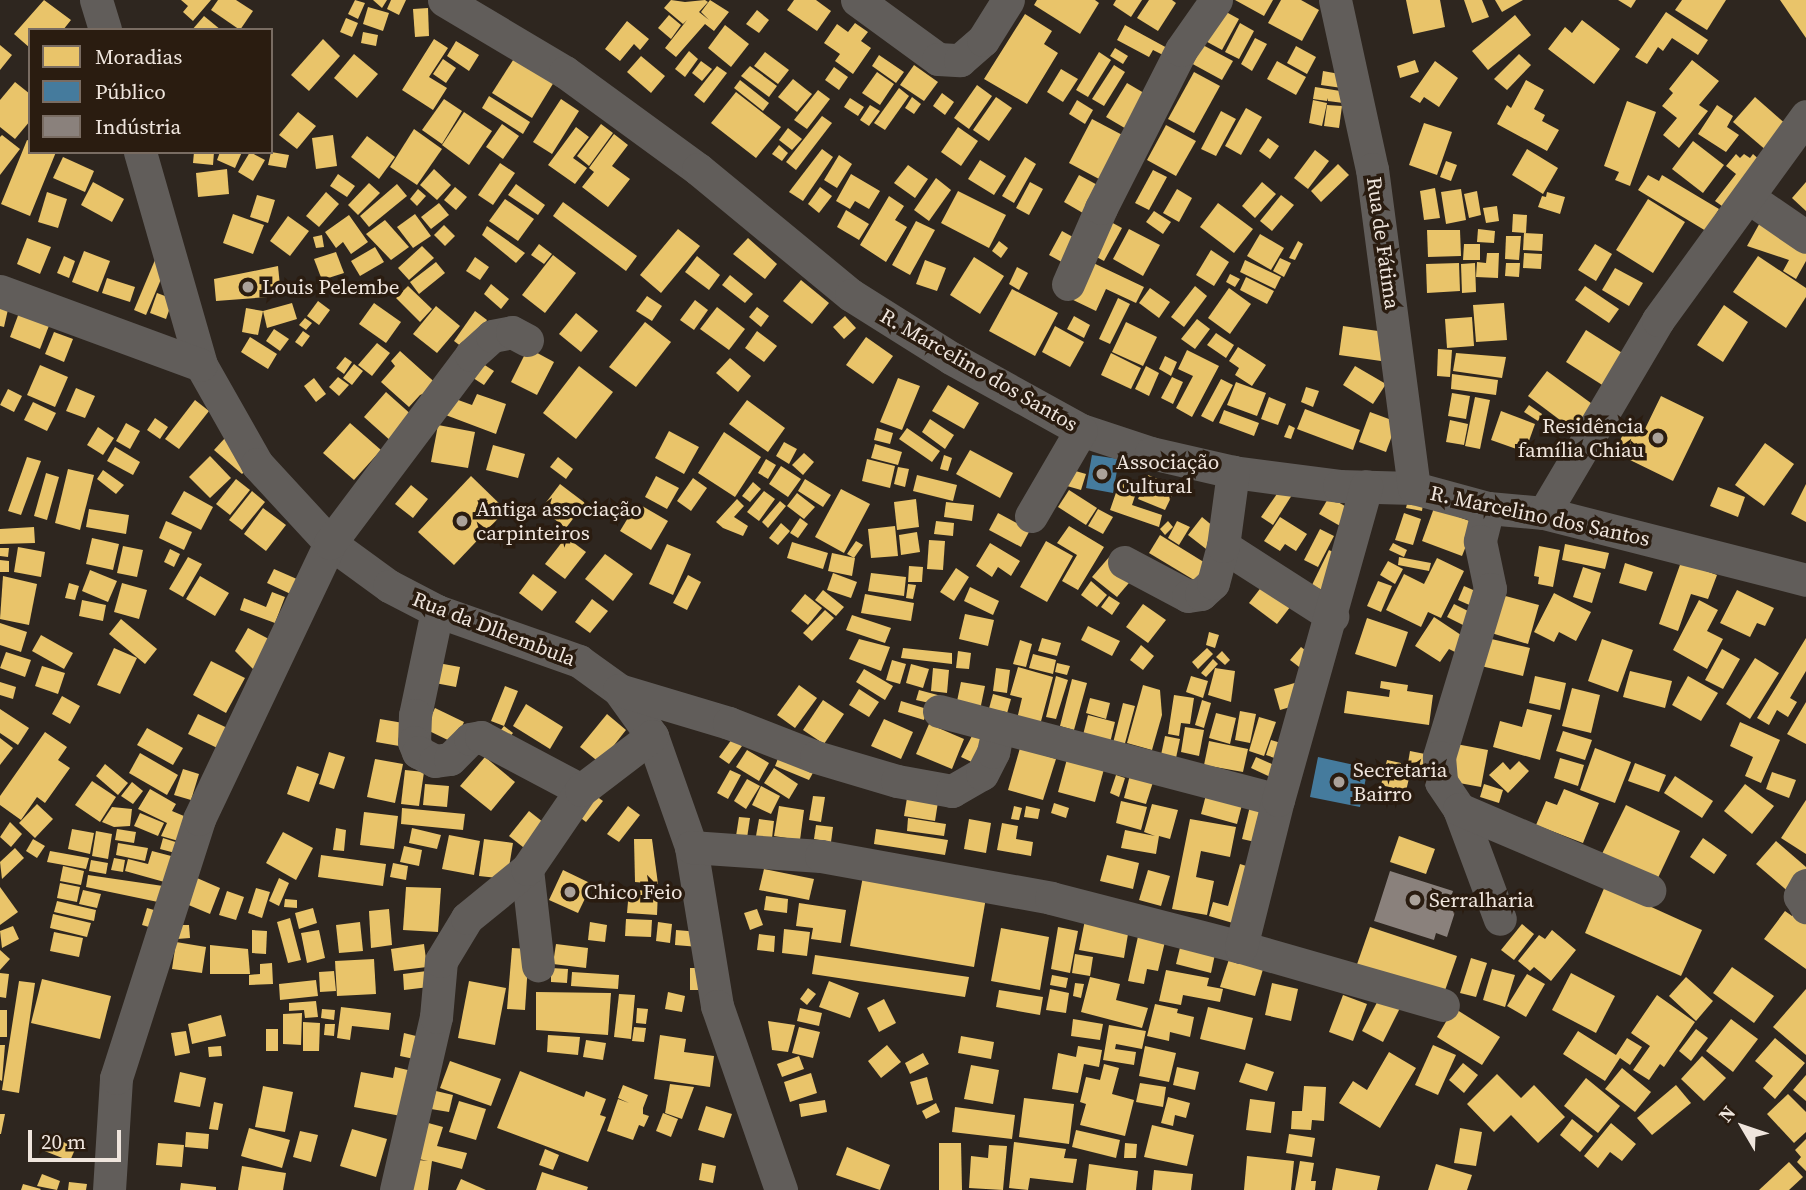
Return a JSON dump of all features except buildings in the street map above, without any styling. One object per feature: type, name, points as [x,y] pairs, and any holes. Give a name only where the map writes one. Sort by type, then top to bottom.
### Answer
[{"type":"street","points":[[96,0],[104,28]]},
{"type":"street","name":"R. Marcelino dos Santos","points":[[444,0],[565,72],[632,120],[698,169],[851,295],[951,358],[1081,430],[1151,453],[1233,472],[1366,486],[1414,488],[1488,508],[1544,513],[1806,580]]},
{"type":"street","points":[[857,0],[938,60],[960,60],[983,40],[1008,0]]},
{"type":"street","points":[[1068,284],[1101,208],[1181,50],[1216,0]]},
{"type":"street","name":"Rua de Fátima","points":[[1335,0],[1372,169],[1414,488]]},
{"type":"street","points":[[1544,513],[1602,410],[1658,320],[1806,116]]},
{"type":"street","name":"Rua da Dlhembula","points":[[141,154],[201,365],[257,464],[330,542],[389,586],[437,611],[579,661],[619,690],[652,736],[691,847],[717,1006],[772,1184]]},
{"type":"street","points":[[1748,197],[1806,237]]},
{"type":"street","points":[[0,291],[201,365]]},
{"type":"street","points":[[109,1190],[116,1078],[199,819],[330,542],[471,355],[492,336],[512,332],[527,340]]},
{"type":"street","points":[[1031,516],[1081,430]]},
{"type":"street","points":[[1124,562],[1188,596],[1201,594],[1213,583],[1223,547],[1233,472]]},
{"type":"street","points":[[1241,947],[1278,800],[1332,616],[1366,486]]},
{"type":"street","points":[[1488,508],[1480,541],[1490,589],[1439,757],[1441,782],[1459,809],[1500,919]]},
{"type":"street","points":[[1223,547],[1332,616]]},
{"type":"street","points":[[437,611],[415,715],[414,742],[418,752],[435,761],[450,759],[470,738],[481,737],[581,790]]},
{"type":"street","points":[[619,690],[729,723],[827,760],[897,781],[952,791],[982,774],[993,752],[999,727]]},
{"type":"street","points":[[939,711],[1278,800]]},
{"type":"street","points":[[396,1190],[436,1017],[441,961],[467,918],[527,869],[581,790],[652,736]]},
{"type":"street","points":[[1459,809],[1649,890]]},
{"type":"street","points":[[691,847],[821,856],[1051,898],[1241,947],[1443,1005]]},
{"type":"street","points":[[527,869],[538,965]]},
{"type":"street","points":[[1806,885],[1800,896],[1806,907]]},
{"type":"place","name":"Louis Pelembe","points":[[248,287]]},
{"type":"place","name":"Residência família Chiau","points":[[1658,438]]},
{"type":"place","name":"Associação Cultural","points":[[1102,474]]},
{"type":"place","name":"Antiga associação carpinteiros","points":[[462,521]]},
{"type":"place","name":"Secretaria Bairro","points":[[1339,782]]},
{"type":"place","name":"Chico Feio","points":[[570,892]]},
{"type":"place","name":"Serralharia","points":[[1415,900]]}]
